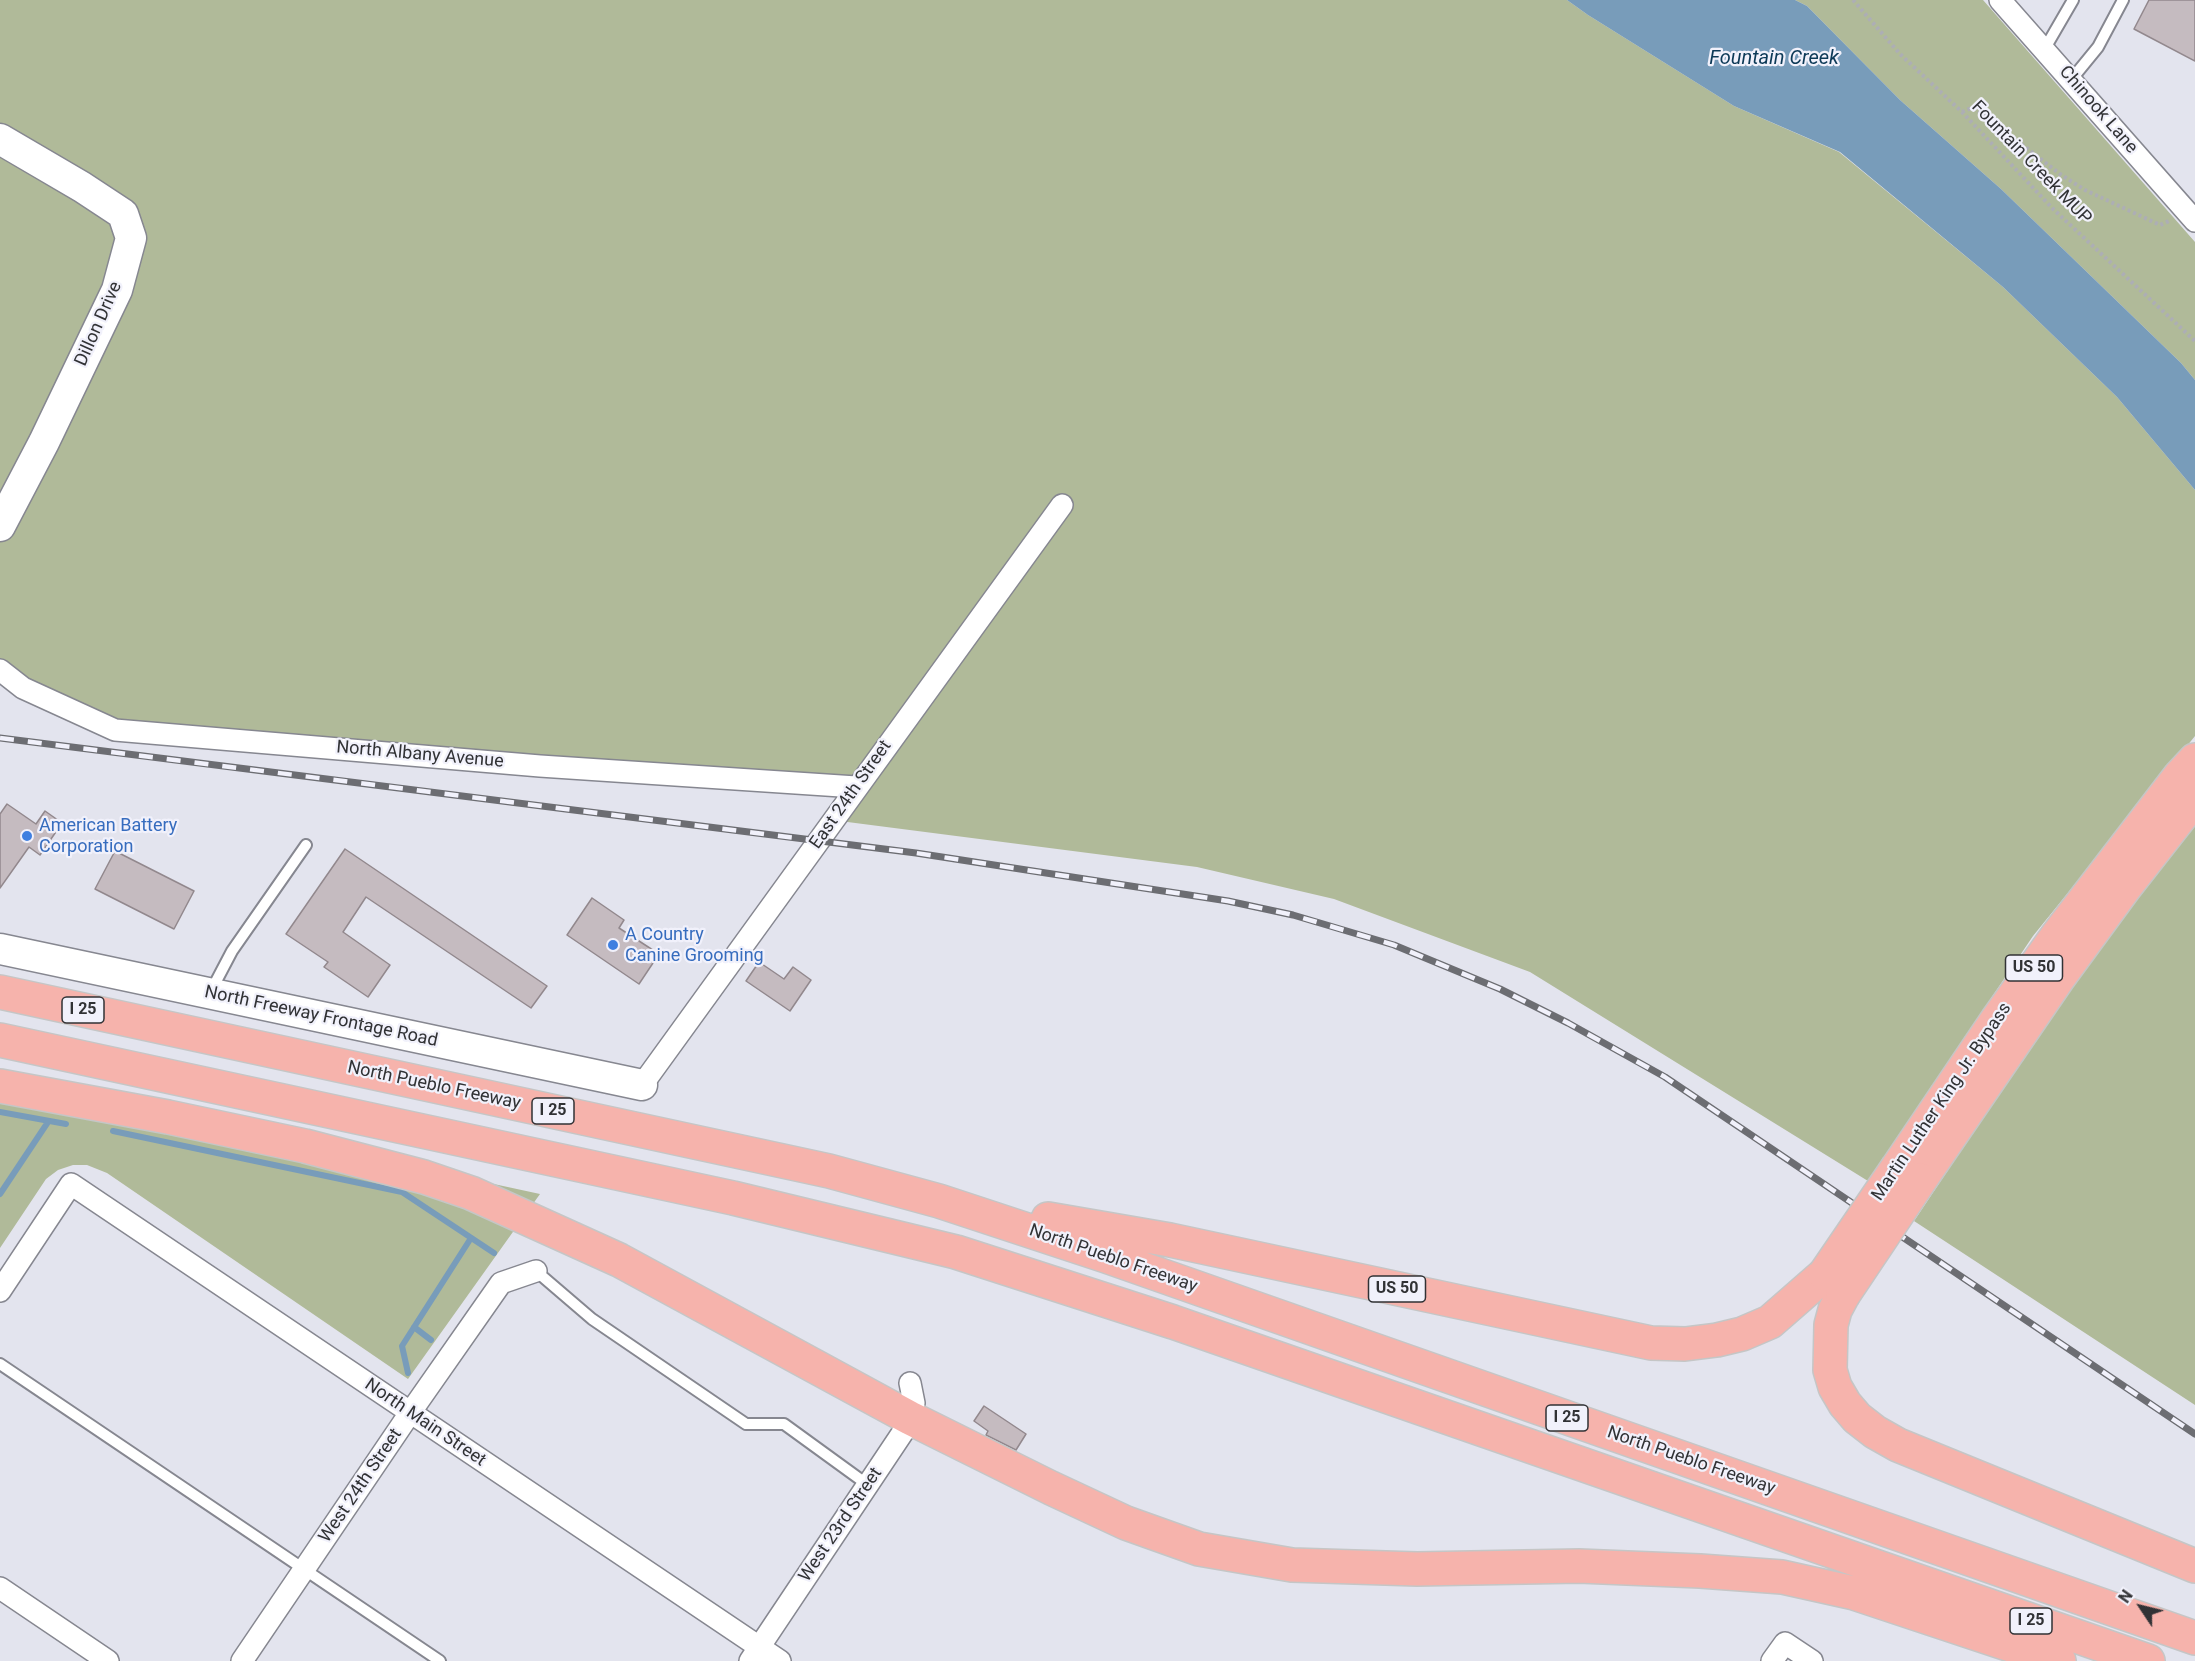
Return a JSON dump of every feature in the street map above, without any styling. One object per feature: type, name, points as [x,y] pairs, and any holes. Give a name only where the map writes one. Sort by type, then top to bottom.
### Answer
[{"type":"highway","name":"Martin Luther King Jr. Bypass","points":[[939,1201],[1170,1240],[1651,1343],[1685,1344],[1742,1334],[1770,1322],[1797,1300],[1834,1285],[1909,1174],[2125,887],[2190,778]]},
{"type":"highway","name":"North Pueblo Freeway","points":[[0,992],[829,1171],[939,1201],[1118,1260],[2195,1638]]},
{"type":"highway","name":"I 25","points":[[0,1040],[733,1198],[956,1252],[1173,1322],[2148,1661]]},
{"type":"highway","points":[[0,1086],[168,1117],[305,1146],[424,1177],[471,1193],[619,1260],[910,1418],[1126,1523],[1199,1549],[1292,1564],[1417,1569],[1579,1566],[1782,1577],[1854,1593],[2060,1661]]},
{"type":"highway","points":[[1834,1285],[1835,1310],[1831,1324],[1830,1370],[1835,1387],[1857,1418],[1898,1445],[2195,1566]]},
{"type":"street","name":"Chinook Lane","points":[[2000,0],[2190,215]]},
{"type":"street","name":"Dillon Drive","points":[[0,139],[123,214],[131,238],[117,290],[44,442],[0,526]]},
{"type":"street","name":"East 24th Street","points":[[642,1085],[1062,505]]},
{"type":"street","name":"North Albany Avenue","points":[[0,670],[23,688],[115,730],[540,766],[856,787]]},
{"type":"street","name":"North Freeway Frontage Road","points":[[0,949],[642,1085]]},
{"type":"street","name":"North Main Street","points":[[0,1291],[71,1184],[410,1413],[755,1654],[780,1661]]},
{"type":"street","name":"West 24th Street","points":[[242,1661],[501,1283],[536,1271]]},
{"type":"street","name":"West 23rd Street","points":[[755,1654],[907,1426],[914,1403],[910,1383]]},
{"type":"street","points":[[0,1588],[108,1661]]},
{"type":"street","points":[[1772,1661],[1785,1643],[1812,1661]]},
{"type":"lane","points":[[2044,50],[2073,0]]},
{"type":"lane","points":[[2071,80],[2098,46],[2123,0]]},
{"type":"lane","points":[[210,993],[232,951],[306,845]]},
{"type":"lane","points":[[536,1271],[592,1319],[746,1424],[784,1424],[868,1485]]},
{"type":"lane","points":[[0,1365],[305,1568],[440,1661]]},
{"type":"path","name":"Fountain Creek MUP","points":[[1853,0],[1900,54],[1962,112],[2052,208],[2195,341]]},
{"type":"path","points":[[1962,112],[1971,108],[1976,109],[2085,190],[2160,225],[2190,215]]},
{"type":"green space","points":[[0,0],[1567,0],[1734,106],[1839,152],[2003,287],[2117,397],[2195,490],[2195,736],[2033,936],[1868,1181],[1530,972],[1334,899],[1197,867],[832,820],[856,788],[115,730],[0,670]]},
{"type":"green space","points":[[1795,0],[1983,0],[2195,242],[2195,380],[2181,363],[2001,189],[1900,100],[1807,6]]},
{"type":"green space","points":[[2195,821],[2195,1405],[1914,1221],[2090,957]]},
{"type":"green space","points":[[0,1077],[540,1194],[408,1379],[107,1173],[87,1165],[73,1165],[58,1170],[46,1179],[0,1248]]},
{"type":"water","name":"Fountain Creek","points":[[1567,0],[1795,0],[1807,6],[1900,100],[2001,189],[2181,363],[2195,380],[2195,490],[2117,397],[2003,287],[1840,152],[1734,106]]},
{"type":"building","points":[[2149,0],[2195,0],[2195,61],[2134,29]]},
{"type":"building","name":"American Battery Corporation","points":[[7,804],[36,824],[45,811],[62,823],[40,855],[29,847],[0,888],[0,814]]},
{"type":"building","points":[[345,849],[547,986],[531,1008],[366,897],[343,932],[390,965],[368,997],[324,967],[328,962],[286,934]]},
{"type":"building","points":[[115,851],[194,891],[174,929],[95,889]]},
{"type":"building","name":"A Country Canine Grooming","points":[[592,898],[624,920],[619,928],[659,954],[639,984],[567,935]]},
{"type":"building","points":[[759,962],[784,979],[793,967],[811,980],[790,1011],[746,981]]},
{"type":"building","points":[[984,1406],[1026,1434],[1016,1450],[986,1435],[988,1431],[974,1421]]},
{"type":"waterway","points":[[0,1112],[66,1124]]},
{"type":"waterway","points":[[0,1194],[48,1122]]},
{"type":"waterway","points":[[113,1131],[402,1192],[494,1253]]},
{"type":"waterway","points":[[408,1373],[402,1346],[471,1238]]},
{"type":"waterway","points":[[414,1327],[431,1340]]},
{"type":"railway","points":[[0,738],[916,853],[1228,901],[1293,915],[1394,945],[1500,989],[1568,1023],[1665,1077],[2195,1434]]},
{"type":"place","name":"American Battery Corporation","points":[[27,836]]},
{"type":"place","name":"A Country Canine Grooming","points":[[613,945]]}]
